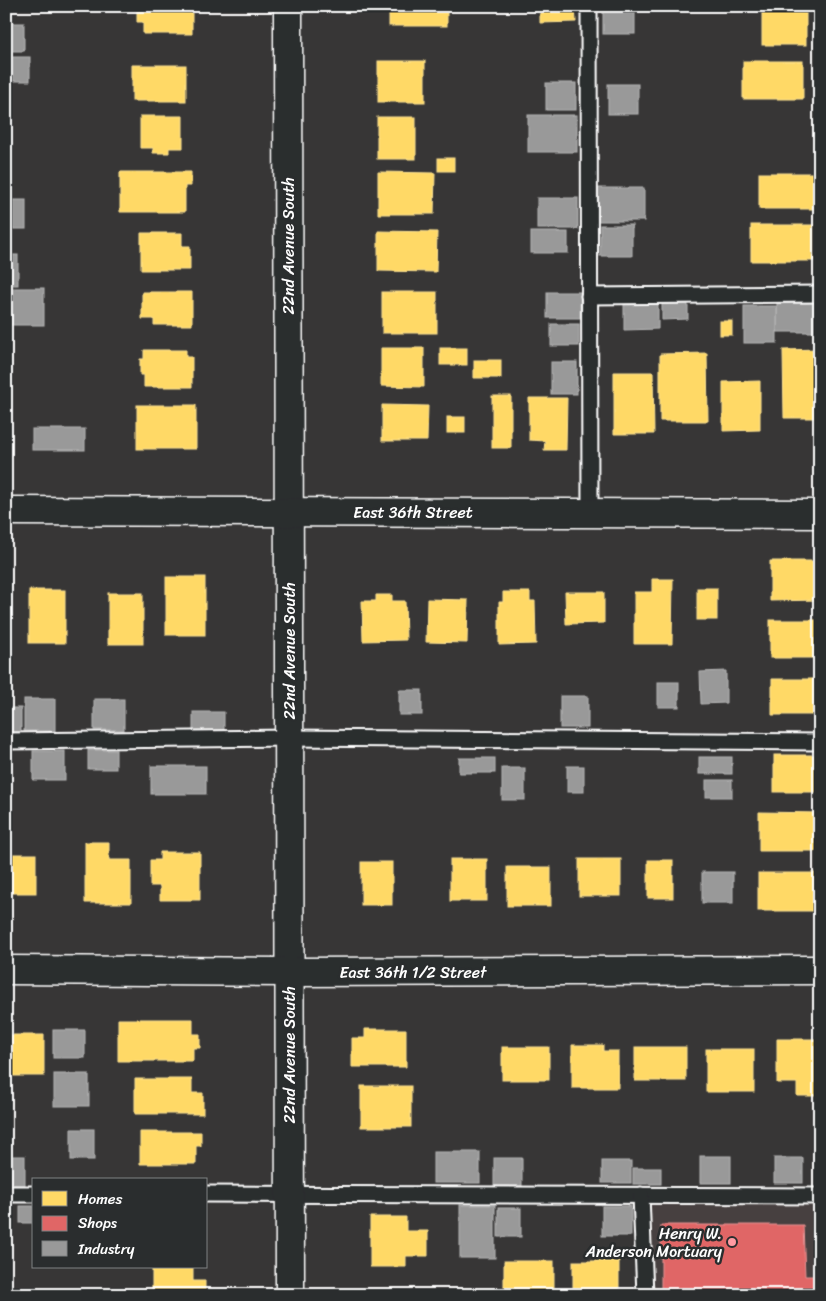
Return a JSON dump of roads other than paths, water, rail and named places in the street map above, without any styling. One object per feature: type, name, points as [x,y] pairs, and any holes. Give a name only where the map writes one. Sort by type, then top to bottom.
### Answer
[{"type":"street","name":"22nd Avenue South","points":[[288,6],[290,1295]]},
{"type":"street","name":"East 36th Street","points":[[6,511],[820,514]]},
{"type":"street","name":"East 36th 1/2 Street","points":[[6,970],[288,972],[820,970]]},
{"type":"lane","points":[[589,6],[590,513]]},
{"type":"lane","points":[[589,296],[820,294]]},
{"type":"lane","points":[[6,741],[289,738],[820,742]]},
{"type":"lane","points":[[6,1194],[32,1194]]},
{"type":"lane","points":[[208,1194],[820,1196]]},
{"type":"lane","points":[[641,1195],[645,1295]]},
{"type":"place","name":"Henry W. Anderson Mortuary","points":[[732,1242]]}]
